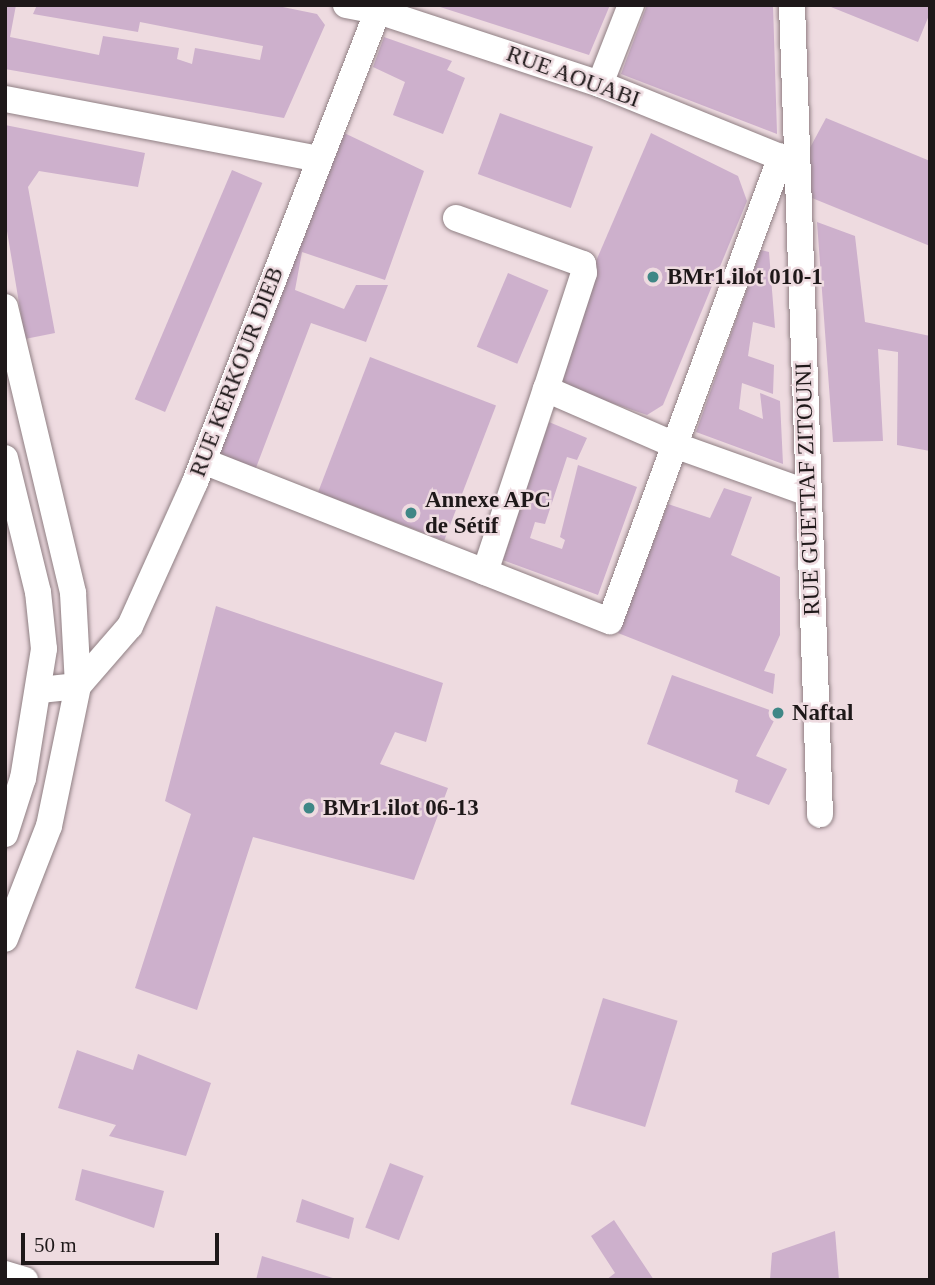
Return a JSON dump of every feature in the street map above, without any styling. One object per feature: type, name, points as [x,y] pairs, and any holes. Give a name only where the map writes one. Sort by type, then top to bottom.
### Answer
[{"type":"street","name":"RUE AOUABI","points":[[346,5],[379,8],[600,84],[788,160]]},
{"type":"street","points":[[600,84],[631,5]]},
{"type":"street","name":"RUE GUETTAF ZITOUNI","points":[[792,5],[788,160],[808,493],[820,815]]},
{"type":"street","name":"RUE KERKOUR DIEB","points":[[78,686],[130,626],[203,461],[379,8]]},
{"type":"street","points":[[5,99],[319,159]]},
{"type":"street","points":[[203,461],[610,621],[788,160]]},
{"type":"street","points":[[456,218],[583,264],[584,273],[485,572]]},
{"type":"street","points":[[5,307],[73,593],[78,686],[50,826],[5,939]]},
{"type":"street","points":[[546,389],[677,446],[808,493]]},
{"type":"street","points":[[5,458],[38,592],[44,649],[40,690],[23,778],[5,834]]},
{"type":"street","points":[[40,690],[78,686]]},
{"type":"street","points":[[5,1274],[25,1280]]},
{"type":"building","points":[[5,5],[16,5],[10,37],[99,55],[103,36],[179,48],[177,59],[192,64],[195,48],[260,60],[263,46],[140,22],[138,32],[33,14],[37,5],[273,5],[317,14],[325,25],[284,118],[5,69]]},
{"type":"building","points":[[434,5],[610,5],[589,55]]},
{"type":"building","points":[[647,5],[773,5],[777,134],[621,74]]},
{"type":"building","points":[[826,5],[930,5],[930,13],[918,42]]},
{"type":"building","points":[[384,37],[452,61],[447,70],[465,78],[443,134],[393,115],[405,82],[373,67]]},
{"type":"building","points":[[500,113],[593,147],[571,208],[478,174]]},
{"type":"building","points":[[826,118],[930,161],[930,246],[812,198],[805,157]]},
{"type":"building","points":[[5,125],[145,153],[138,187],[39,171],[28,187],[55,333],[25,339],[5,219]]},
{"type":"building","points":[[340,131],[424,171],[385,280],[302,252],[295,290],[344,309],[356,285],[388,285],[366,342],[311,323],[254,473],[213,457]]},
{"type":"building","name":"BMr1.ilot 010-1","points":[[651,133],[738,176],[747,201],[663,405],[647,415],[553,383],[557,352]]},
{"type":"building","points":[[232,170],[262,183],[165,412],[135,399]]},
{"type":"building","points":[[817,222],[855,236],[865,322],[930,336],[930,451],[897,445],[898,352],[878,349],[883,441],[833,442]]},
{"type":"building","points":[[761,250],[769,252],[775,328],[753,322],[748,356],[774,365],[773,394],[742,383],[739,409],[763,419],[760,393],[780,401],[783,464],[696,432]]},
{"type":"building","points":[[508,273],[549,290],[517,364],[477,347]]},
{"type":"building","points":[[370,357],[496,405],[444,541],[318,492]]},
{"type":"building","points":[[549,422],[587,438],[577,460],[567,457],[545,524],[535,522],[530,538],[562,549],[565,540],[560,537],[578,465],[637,487],[598,595],[500,559]]},
{"type":"building","points":[[724,488],[752,497],[731,555],[780,577],[780,635],[764,671],[775,674],[773,694],[618,633],[668,504],[710,518]]},
{"type":"building","name":"BMr1.ilot 06-13","points":[[216,606],[443,683],[426,742],[395,732],[380,764],[448,788],[414,880],[253,837],[197,1010],[135,988],[191,814],[165,801]]},
{"type":"building","points":[[672,675],[778,713],[756,756],[787,769],[769,805],[735,792],[738,780],[647,744]]},
{"type":"building","points":[[603,998],[678,1021],[645,1127],[571,1104]]},
{"type":"building","points":[[77,1050],[133,1070],[138,1054],[211,1083],[186,1156],[109,1136],[116,1125],[58,1108]]},
{"type":"building","points":[[390,1163],[424,1176],[399,1240],[365,1227]]},
{"type":"building","points":[[82,1169],[164,1191],[154,1228],[75,1200]]},
{"type":"building","points":[[302,1199],[354,1218],[349,1239],[296,1222]]},
{"type":"building","points":[[614,1220],[654,1280],[606,1280],[615,1273],[591,1236]]},
{"type":"building","points":[[835,1231],[839,1280],[770,1280],[772,1253]]},
{"type":"building","points":[[262,1256],[336,1279],[336,1280],[256,1280]]},
{"type":"place","name":"BMr1.ilot 010-1","points":[[653,277]]},
{"type":"place","name":"Annexe APC de Sétif","points":[[411,513]]},
{"type":"place","name":"Naftal","points":[[778,713]]},
{"type":"place","name":"BMr1.ilot 06-13","points":[[309,808]]}]
